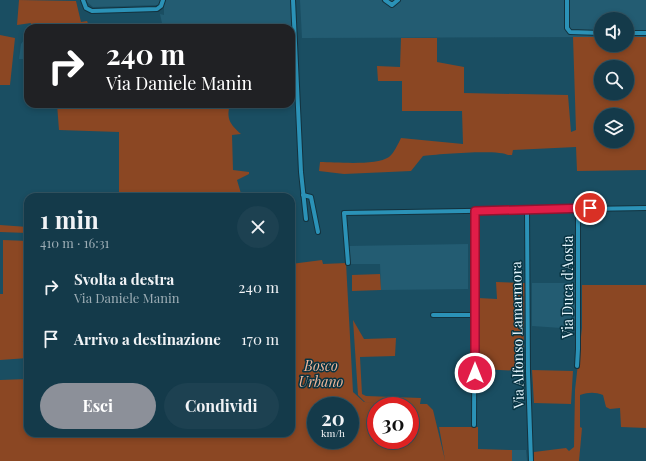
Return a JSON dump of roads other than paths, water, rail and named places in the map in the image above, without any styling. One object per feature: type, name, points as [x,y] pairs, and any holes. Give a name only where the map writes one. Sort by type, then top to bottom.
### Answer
[{"type":"street","points":[[83,0],[86,8],[92,11],[157,9],[161,6],[163,0]]},
{"type":"street","points":[[293,0],[294,24]]},
{"type":"street","points":[[385,0],[392,5],[398,0]]},
{"type":"street","points":[[567,0],[567,28],[570,32],[594,33]]},
{"type":"street","points":[[634,33],[646,33]]},
{"type":"street","points":[[295,43],[301,172],[306,218]]},
{"type":"street","points":[[303,195],[311,197],[318,232]]},
{"type":"street","points":[[348,263],[344,213],[646,208]]},
{"type":"street","name":"Via Duca d'Aosta","points":[[577,366],[578,209]]},
{"type":"street","name":"Via Alfonso Lamarmora","points":[[527,210],[528,372],[531,461]]},
{"type":"street","points":[[474,425],[475,211]]},
{"type":"street","points":[[433,315],[475,315]]},
{"type":"park label","name":"Bosco Urbano","points":[[321,374]]}]
